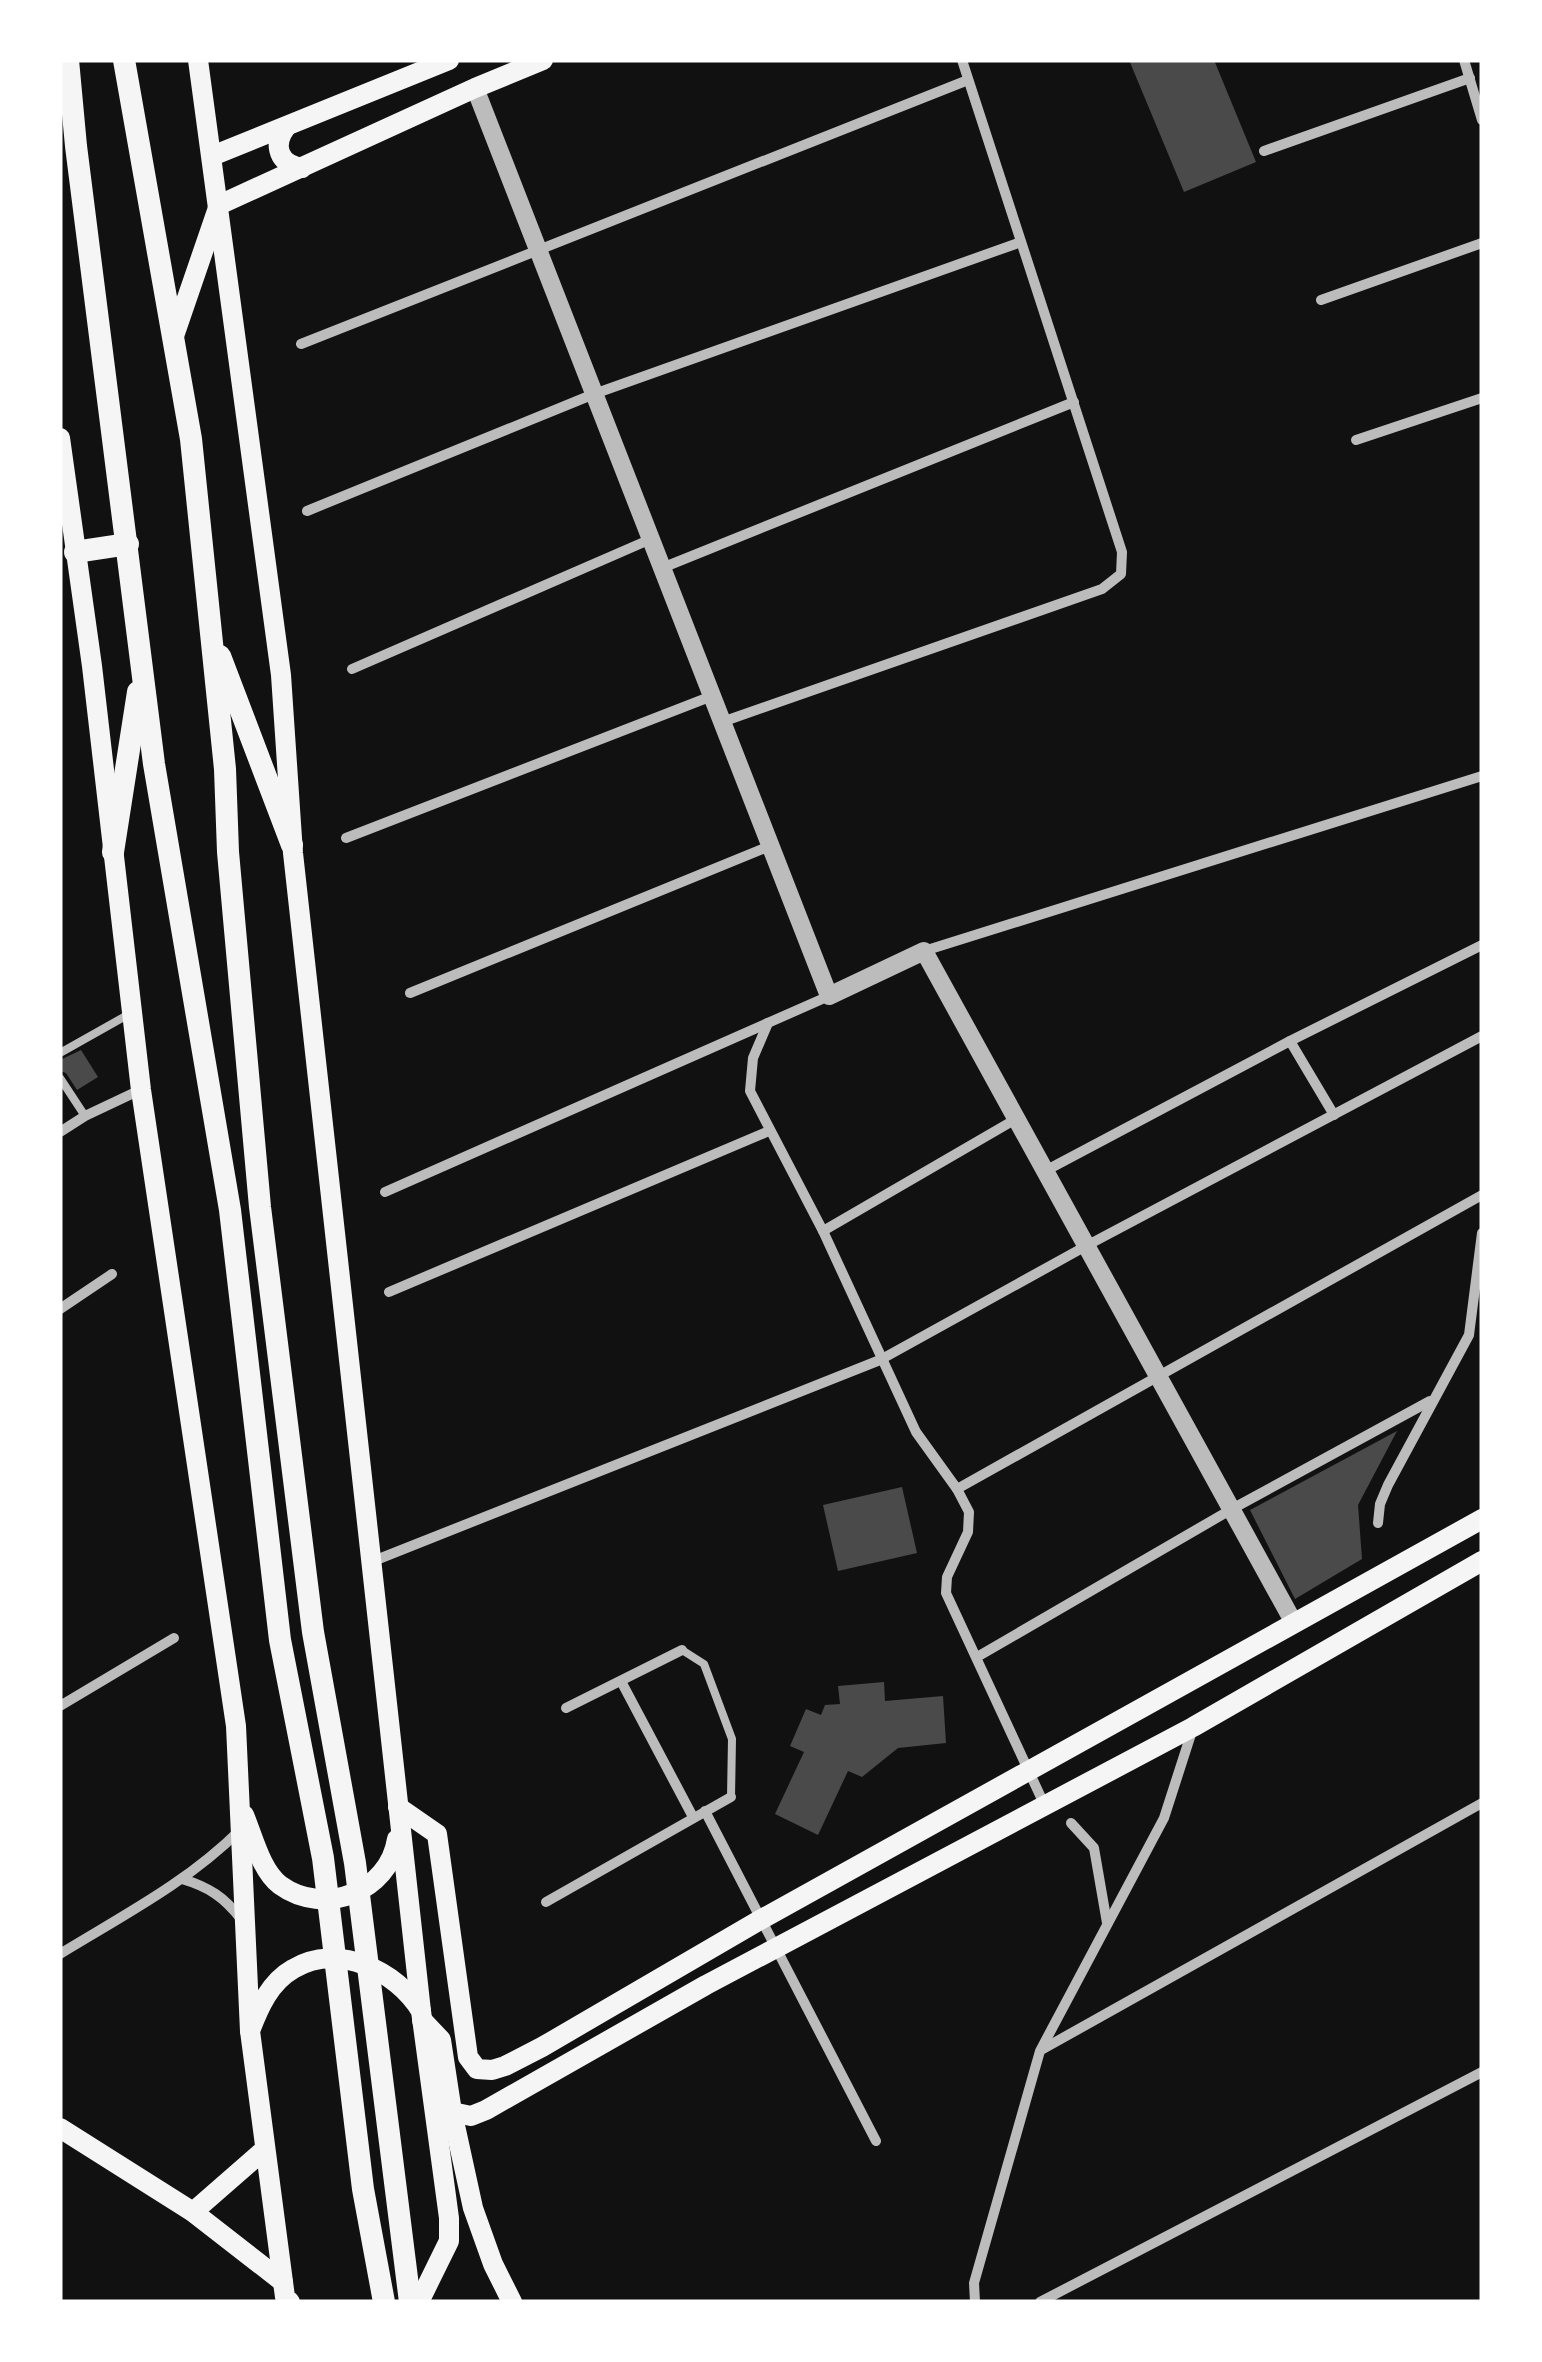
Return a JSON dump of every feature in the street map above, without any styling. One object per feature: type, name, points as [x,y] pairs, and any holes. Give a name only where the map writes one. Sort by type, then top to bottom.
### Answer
[{"type":"main road","points":[[68,60],[154,764],[230,1210],[280,1640],[323,1858],[363,2189],[384,2302]]},
{"type":"main road","points":[[124,60],[191,440],[224,769],[260,1207],[313,1632],[355,1864],[410,2302]]},
{"type":"main road","points":[[198,60],[281,675],[292,845],[398,1807],[448,2218],[448,2241],[441,2262],[418,2302]]},
{"type":"main road","points":[[212,156],[449,60]]},
{"type":"main road","points":[[174,336],[219,205],[544,60]]},
{"type":"main road","points":[[286,127],[279,136],[282,159],[302,168]]},
{"type":"main road","points":[[60,438],[67,556],[92,666],[141,1090],[236,1726],[250,2031],[286,2296]]},
{"type":"main road","points":[[67,556],[128,544]]},
{"type":"main road","points":[[208,622],[292,845]]},
{"type":"main road","points":[[113,852],[143,659]]},
{"type":"main road","points":[[398,1807],[437,1834],[468,2057],[478,2069],[492,2070],[542,2047],[760,1920],[1482,1519]]},
{"type":"main road","points":[[452,2112],[471,2116],[486,2110],[775,1949],[1194,1727],[1482,1561]]},
{"type":"main road","points":[[1294,1623],[1314,1656]]},
{"type":"main road","points":[[240,1805],[267,1868],[279,1884],[314,1900],[341,1900],[366,1887],[388,1866],[397,1844],[398,1807]]},
{"type":"main road","points":[[250,2031],[260,2006],[280,1980],[308,1962],[341,1958],[381,1972],[405,1991],[441,2040],[473,2208],[512,2302]]},
{"type":"main road","points":[[60,2128],[193,2212],[286,2296]]},
{"type":"main road","points":[[193,2212],[264,2150]]},
{"type":"street","points":[[722,722],[1102,589],[1121,574],[1122,552],[962,60]]},
{"type":"street","points":[[1464,60],[1482,120]]},
{"type":"street","points":[[1264,151],[1470,78]]},
{"type":"street","points":[[301,344],[968,80]]},
{"type":"street","points":[[475,88],[829,996]]},
{"type":"street","points":[[307,512],[594,394],[1022,242]]},
{"type":"street","points":[[1320,300],[1482,243]]},
{"type":"street","points":[[1356,440],[1482,398]]},
{"type":"street","points":[[662,568],[1074,402]]},
{"type":"street","points":[[352,669],[651,539]]},
{"type":"street","points":[[346,838],[712,696]]},
{"type":"street","points":[[385,1192],[924,951],[1482,776]]},
{"type":"street","points":[[410,993],[770,846]]},
{"type":"street","points":[[1046,1171],[1482,945]]},
{"type":"street","points":[[924,951],[1294,1623]]},
{"type":"street","points":[[768,1023],[753,1058],[750,1091],[823,1230],[916,1432],[969,1512],[970,1523],[947,1577],[946,1593],[1045,1806]]},
{"type":"street","points":[[371,1562],[880,1360],[1482,1036]]},
{"type":"street","points":[[1290,1042],[1334,1115]]},
{"type":"street","points":[[60,1132],[141,1090]]},
{"type":"street","points":[[823,1230],[1016,1119]]},
{"type":"street","points":[[389,1292],[769,1131]]},
{"type":"street","points":[[956,1489],[1482,1195]]},
{"type":"street","points":[[1378,1523],[1388,1485],[1469,1335],[1482,1233]]},
{"type":"street","points":[[60,1309],[112,1274]]},
{"type":"street","points":[[977,1657],[1430,1401]]},
{"type":"street","points":[[60,1706],[174,1638]]},
{"type":"street","points":[[566,1708],[682,1650]]},
{"type":"street","points":[[622,1682],[693,1817]]},
{"type":"street","points":[[975,2302],[974,2283],[1040,2051],[1164,1818],[1194,1727]]},
{"type":"street","points":[[546,1902],[731,1797]]},
{"type":"street","points":[[1040,2051],[1482,1802]]},
{"type":"street","points":[[704,1811],[876,2141]]},
{"type":"street","points":[[1072,1823],[1094,1848],[1108,1924]]},
{"type":"street","points":[[60,1954],[182,1879],[240,1830]]},
{"type":"street","points":[[182,1879],[207,1887],[224,1898],[246,1926]]},
{"type":"street","points":[[1040,2302],[1482,2072]]},
{"type":"lane","points":[[60,1053],[131,1013]]},
{"type":"lane","points":[[60,1078],[85,1116]]},
{"type":"lane","points":[[682,1650],[704,1664],[732,1739],[731,1797]]},
{"type":"building","points":[[1129,60],[1214,60],[1256,162],[1184,192]]},
{"type":"building","points":[[81,1050],[98,1077],[77,1090],[66,1073],[60,1071],[60,1060]]},
{"type":"building","points":[[1397,1431],[1358,1505],[1362,1559],[1295,1599],[1250,1510]]},
{"type":"building","points":[[902,1487],[917,1553],[838,1571],[823,1505]]},
{"type":"building","points":[[884,1682],[885,1701],[943,1696],[946,1743],[898,1748],[862,1777],[848,1771],[818,1835],[775,1814],[804,1752],[790,1746],[806,1709],[821,1715],[825,1705],[840,1704],[838,1686]]}]
